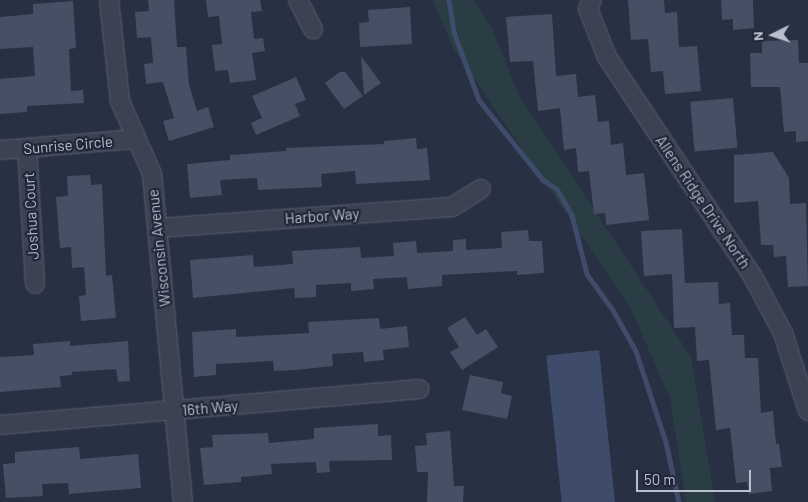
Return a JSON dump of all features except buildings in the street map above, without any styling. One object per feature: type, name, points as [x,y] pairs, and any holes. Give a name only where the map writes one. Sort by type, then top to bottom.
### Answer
[{"type":"street","name":"Wisconsin Avenue","points":[[109,0],[120,101],[152,174],[176,411],[183,502]]},
{"type":"street","points":[[298,0],[313,29]]},
{"type":"street","name":"Allens Ridge Drive North","points":[[592,0],[588,10],[607,57],[753,277],[783,333],[808,411]]},
{"type":"street","name":"Sunrise Circle","points":[[0,150],[136,139]]},
{"type":"street","name":"Joshua Court","points":[[27,148],[34,284]]},
{"type":"street","name":"Harbor Way","points":[[158,228],[452,207],[480,189]]},
{"type":"street","name":"16th Way","points":[[0,425],[419,389]]},
{"type":"shaded area","points":[[433,0],[474,0],[493,31],[518,94],[691,357],[715,502],[686,502],[670,398],[629,305],[453,48]]},
{"type":"water","points":[[599,350],[615,502],[562,502],[546,356]]},
{"type":"waterway","points":[[449,0],[454,32],[479,100],[543,180],[557,189],[572,215],[587,274],[613,310],[636,351],[666,442],[679,502]]}]
